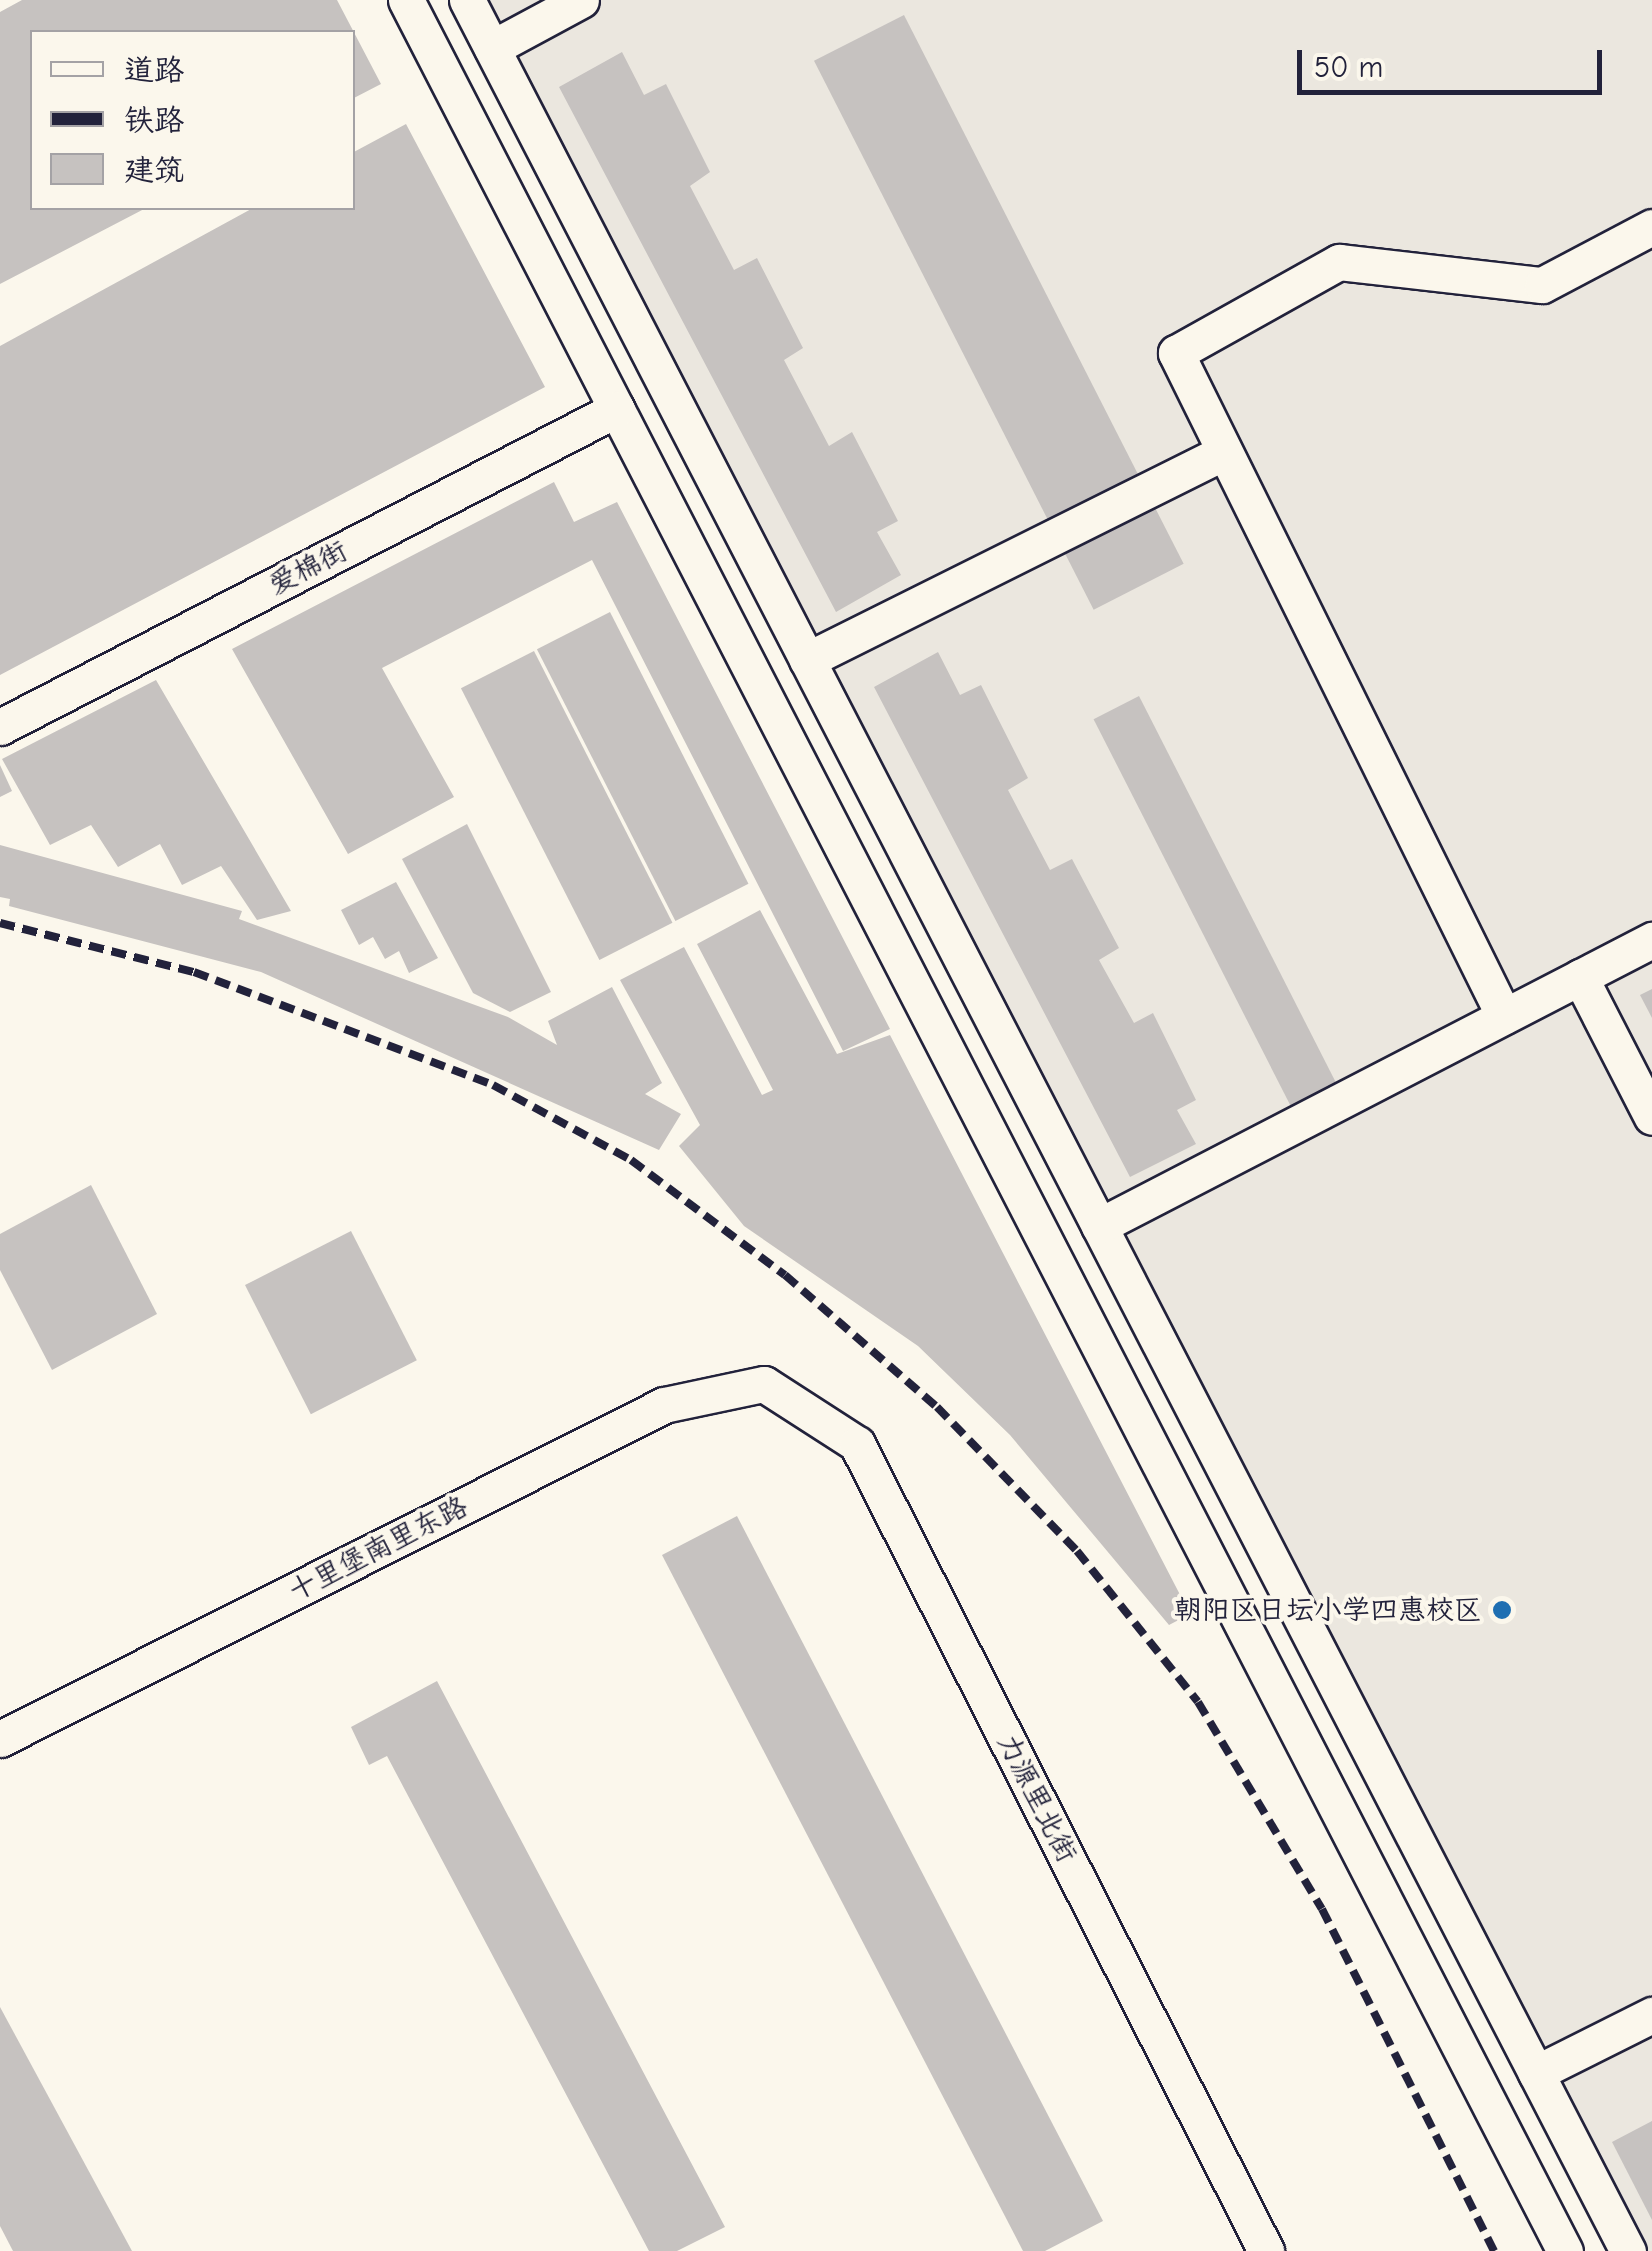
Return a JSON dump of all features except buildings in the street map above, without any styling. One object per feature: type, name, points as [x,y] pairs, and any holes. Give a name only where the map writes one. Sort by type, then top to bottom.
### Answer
[{"type":"street","points":[[406,0],[1566,2251]]},
{"type":"street","points":[[467,0],[1628,2251]]},
{"type":"street","points":[[492,48],[581,0]]},
{"type":"street","points":[[1504,1016],[1176,353],[1339,262],[1542,285],[1652,227]]},
{"type":"street","name":"爱棉街","points":[[0,727],[617,409]]},
{"type":"street","points":[[807,660],[1224,452]]},
{"type":"street","points":[[1099,1226],[1652,940]]},
{"type":"street","points":[[1580,977],[1652,1118]]},
{"type":"street","name":"十里堡南里东路","points":[[0,1739],[664,1405],[764,1384]]},
{"type":"street","name":"力源里北街","points":[[764,1384],[857,1444],[1266,2251]]},
{"type":"street","points":[[1536,2073],[1652,2016]]},
{"type":"shaded area","points":[[477,0],[1652,0],[1652,2251],[1638,2251]]},
{"type":"railway","points":[[0,923],[194,972],[493,1085],[631,1160],[785,1275],[937,1407],[1077,1551],[1198,1702],[1322,1909],[1494,2251]]},
{"type":"place","name":"朝阳区日坛小学四惠校区","points":[[1502,1610]]}]
